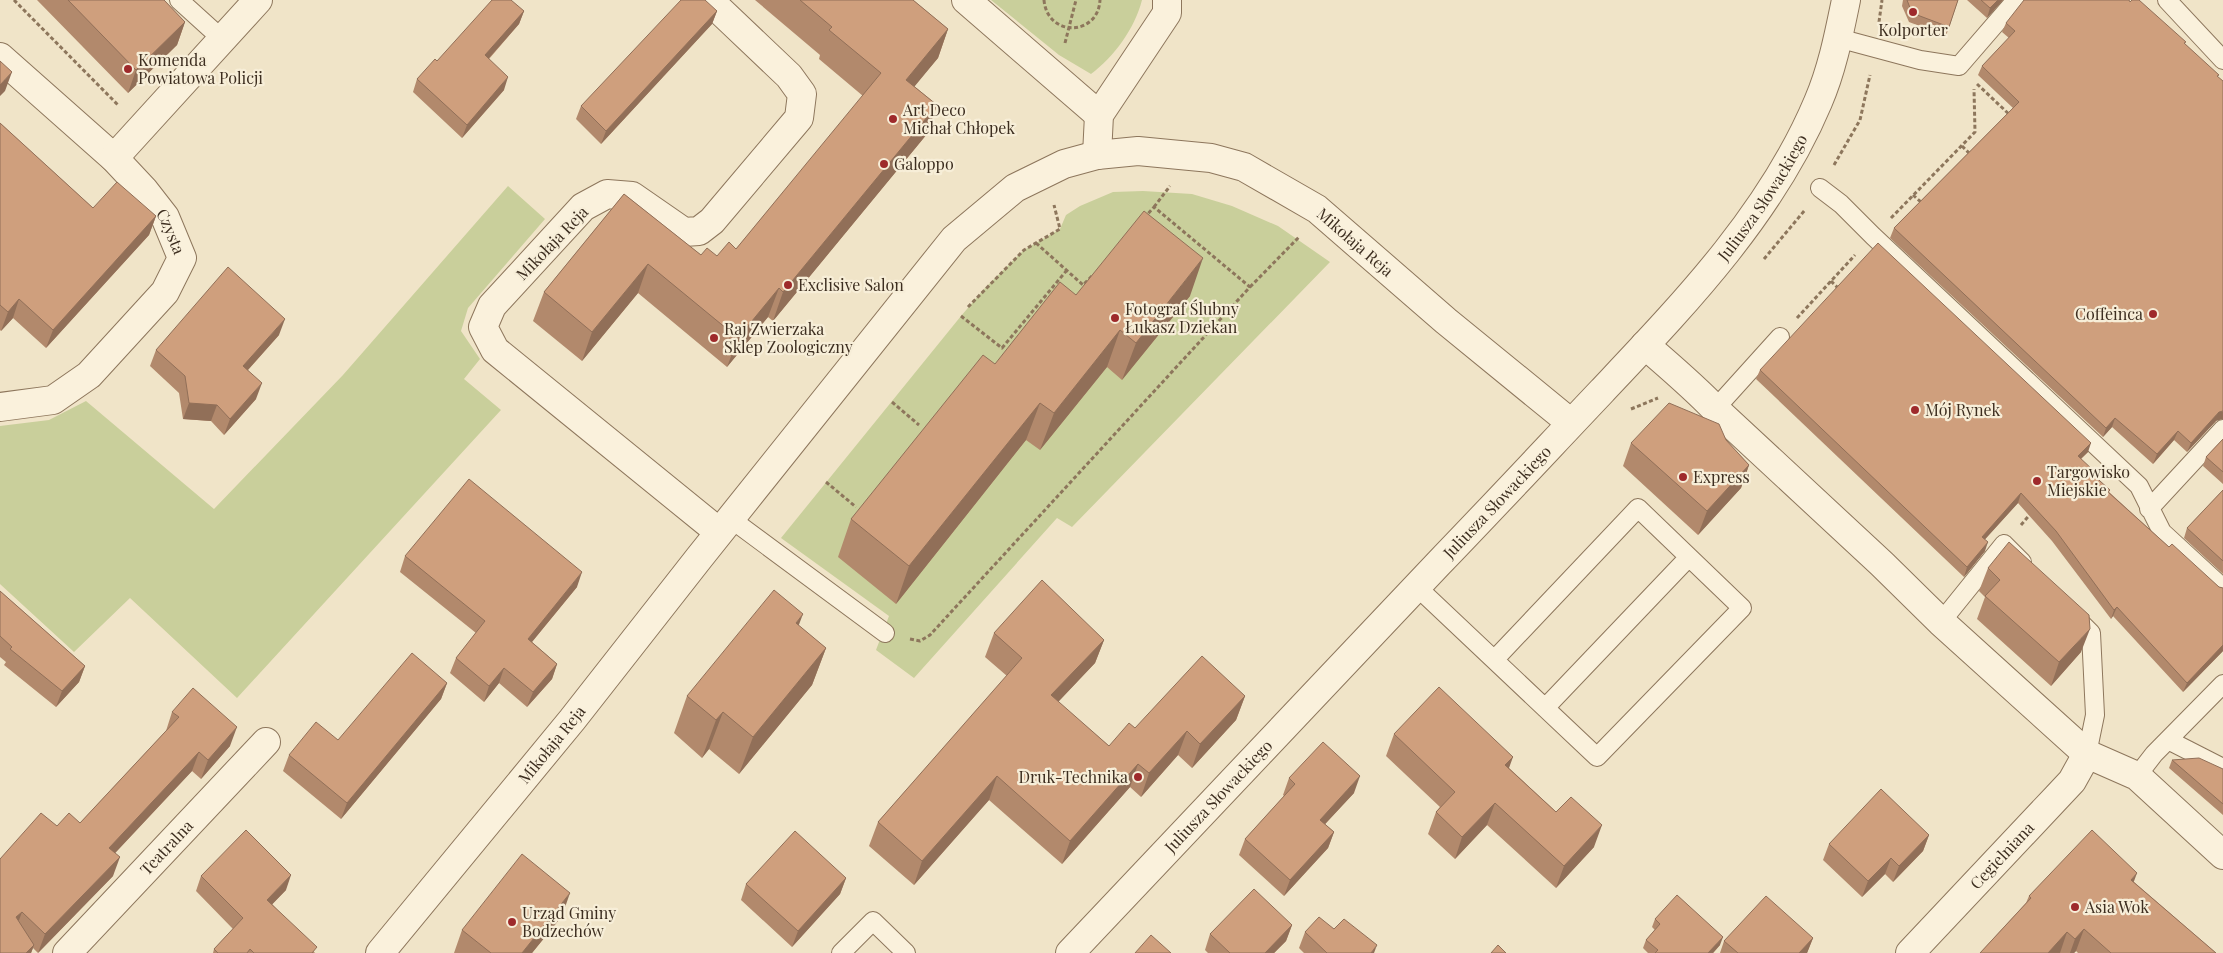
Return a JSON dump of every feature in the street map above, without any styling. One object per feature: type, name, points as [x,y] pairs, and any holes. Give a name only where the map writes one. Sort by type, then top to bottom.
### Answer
[{"type":"street","points":[[114,158],[140,127],[258,0]]},
{"type":"street","name":"Mikołaja Reja","points":[[709,0],[789,76],[802,94],[799,118],[712,221],[699,231],[684,232],[632,196],[607,194],[583,207],[492,306],[483,327],[495,350],[725,526]]},
{"type":"street","points":[[966,0],[1099,115]]},
{"type":"street","points":[[1097,155],[1099,115],[1167,13],[1167,0]]},
{"type":"street","name":"Juliusza Słowackiego","points":[[1070,953],[1645,345],[1753,219],[1786,168],[1819,101],[1838,38],[1846,0]]},
{"type":"street","name":"Czysta","points":[[0,57],[114,158],[144,190],[165,217],[182,258],[165,292],[90,375],[52,400],[0,407]]},
{"type":"street","name":"Mikołaja Reja","points":[[380,953],[572,720],[954,239],[1015,188],[1064,164],[1097,155],[1138,151],[1211,158],[1244,168],[1317,209],[1446,321],[1571,424]]},
{"type":"street","points":[[1645,345],[1689,382],[1715,409],[1941,622],[2087,754],[2137,776],[2223,855]]},
{"type":"street","name":"Teatralna","points":[[67,953],[266,742]]},
{"type":"street","name":"Cegielniana","points":[[1910,953],[2057,797],[2072,780],[2087,754]]},
{"type":"lane","points":[[179,0],[222,39]]},
{"type":"lane","points":[[1838,38],[1920,60],[1959,66],[2016,0]]},
{"type":"lane","points":[[2167,0],[2223,60]]},
{"type":"lane","points":[[1820,188],[1841,204],[2139,486],[2162,532],[2223,588]]},
{"type":"lane","points":[[1715,409],[1780,337]]},
{"type":"lane","points":[[2149,509],[2223,429]]},
{"type":"lane","points":[[1416,587],[1495,659],[1597,757],[1742,608],[1638,508],[1495,659]]},
{"type":"lane","points":[[725,526],[885,633]]},
{"type":"lane","points":[[1941,622],[2004,544],[2031,572]]},
{"type":"lane","points":[[1545,708],[1689,557]]},
{"type":"lane","points":[[2064,606],[2091,633],[2095,715],[2087,754]]},
{"type":"lane","points":[[2137,776],[2168,740],[2223,684]]},
{"type":"lane","points":[[2168,740],[2223,768]]},
{"type":"lane","points":[[841,953],[872,921],[906,953]]},
{"type":"path","points":[[14,0],[140,127]]},
{"type":"path","points":[[1044,0],[1052,20],[1058,25],[1068,28],[1083,26],[1090,22],[1096,15],[1100,0]]},
{"type":"path","points":[[1064,47],[1076,0]]},
{"type":"path","points":[[1780,337],[1873,236],[1976,132],[1974,80],[2017,122]]},
{"type":"path","points":[[2011,116],[2015,111]]},
{"type":"path","points":[[1962,146],[1976,159]]},
{"type":"path","points":[[1141,222],[1173,182],[1166,182]]},
{"type":"path","points":[[1913,195],[1927,209]]},
{"type":"path","points":[[968,307],[1024,250],[1060,229],[1054,203],[1062,200]]},
{"type":"path","points":[[1154,207],[1250,287]]},
{"type":"path","points":[[885,633],[920,641],[930,635],[1250,287],[1304,232]]},
{"type":"path","points":[[1036,243],[1083,285],[1096,271]]},
{"type":"path","points":[[961,316],[1002,348],[1067,270]]},
{"type":"path","points":[[1831,281],[1845,295]]},
{"type":"path","points":[[892,402],[919,425]]},
{"type":"path","points":[[826,482],[856,506]]},
{"type":"path","points":[[2004,544],[2034,510]]},
{"type":"green space","points":[[991,0],[1142,0],[1139,11],[1123,41],[1108,59],[1091,74],[1059,55]]},
{"type":"green space","points":[[508,186],[545,219],[468,308],[461,331],[480,359],[464,379],[501,410],[237,698],[130,598],[74,652],[0,584],[0,426],[49,420],[86,401],[214,509],[343,375]]},
{"type":"green space","points":[[1143,191],[1192,194],[1232,206],[1278,226],[1330,262],[1072,527],[1057,518],[914,678],[876,650],[889,616],[781,538],[961,316],[985,288],[1024,250],[1060,229],[1066,215],[1080,206],[1113,192]]},
{"type":"building","points":[[68,0],[164,0],[185,22],[136,70]]},
{"type":"building","points":[[492,0],[511,0],[524,11],[485,55],[508,77],[467,125],[417,79],[435,59],[437,61]]},
{"type":"building","points":[[681,0],[705,0],[717,11],[606,131],[581,106]]},
{"type":"building","points":[[800,0],[913,0],[948,29],[906,80],[937,105],[783,292],[779,288],[738,338],[648,264],[592,332],[544,292],[624,194],[701,255],[707,248],[717,256],[729,242],[736,249],[881,73],[829,30],[832,27]]},
{"type":"building","points":[[1907,0],[1958,0],[1949,27],[1912,13]]},
{"type":"building","points":[[1981,0],[1998,0],[1990,8]]},
{"type":"building","points":[[2024,0],[2129,0],[2130,2],[2132,0],[2139,0],[2186,42],[2184,43],[2219,75],[2217,76],[2223,81],[2223,411],[2219,412],[2191,443],[2178,431],[2157,454],[2115,418],[2106,428],[1894,228],[2019,102],[1982,66],[2015,31],[2006,23]]},
{"type":"building","points":[[0,61],[12,72],[0,85]]},
{"type":"building","points":[[0,123],[93,208],[117,182],[156,216],[53,330],[19,299],[8,312],[0,305]]},
{"type":"building","points":[[1144,211],[1203,258],[1136,343],[1120,330],[1054,413],[1040,403],[909,566],[851,519],[983,355],[995,364],[1060,282],[1076,295]]},
{"type":"building","name":"Mój Rynek","points":[[1878,243],[2091,443],[2078,456],[2093,470],[2090,472],[2110,490],[2108,492],[2169,547],[2172,544],[2219,587],[2223,588],[2223,645],[2187,683],[2117,607],[2114,610],[2056,531],[2021,493],[1982,537],[1988,542],[1967,567],[1760,370]]},
{"type":"building","points":[[228,267],[285,319],[243,366],[262,383],[230,419],[217,405],[189,403],[185,376],[156,350]]},
{"type":"building","points":[[1669,403],[1719,424],[1726,440],[1749,465],[1707,511],[1631,443]]},
{"type":"building","points":[[2223,439],[2223,472],[2206,457]]},
{"type":"building","points":[[469,479],[582,572],[528,639],[557,664],[533,692],[504,668],[489,686],[456,658],[485,621],[405,556]]},
{"type":"building","points":[[2223,490],[2223,561],[2187,528]]},
{"type":"building","points":[[2009,542],[2089,615],[2090,629],[2059,662],[1985,596],[2000,580],[1988,568]]},
{"type":"building","points":[[1042,580],[1104,640],[1051,695],[1109,746],[1129,723],[1135,728],[1202,656],[1245,696],[1200,744],[1187,731],[1149,773],[1138,764],[1070,841],[997,776],[922,861],[878,822],[1022,658],[994,633]]},
{"type":"building","points":[[774,590],[803,614],[796,623],[826,648],[753,737],[723,712],[716,720],[687,696]]},
{"type":"building","points":[[0,591],[85,666],[62,691],[10,649],[12,647],[0,636]]},
{"type":"building","points":[[412,653],[447,683],[347,803],[289,755],[316,722],[338,740]]},
{"type":"building","points":[[1439,687],[1513,757],[1505,765],[1556,812],[1571,797],[1602,825],[1564,866],[1495,803],[1462,837],[1436,812],[1455,792],[1394,734]]},
{"type":"building","points":[[193,688],[237,727],[208,760],[199,752],[109,848],[120,857],[45,934],[22,912],[16,917],[34,945],[26,953],[0,953],[0,859],[41,813],[57,826],[69,813],[80,823],[179,717],[172,712]]},
{"type":"building","points":[[1323,742],[1360,776],[1320,820],[1334,832],[1290,880],[1245,839],[1295,784],[1289,778]]},
{"type":"building","points":[[2199,758],[2223,769],[2223,804],[2172,760]]},
{"type":"building","points":[[1881,789],[1929,835],[1899,866],[1891,858],[1868,881],[1829,844]]},
{"type":"building","points":[[246,830],[291,875],[267,900],[317,947],[312,953],[254,953],[250,949],[247,953],[218,953],[214,949],[243,918],[201,876]]},
{"type":"building","points":[[2092,830],[2137,873],[2131,880],[2216,953],[2111,953],[2084,929],[2075,939],[2067,932],[2048,953],[1980,953],[2031,898],[2029,896]]},
{"type":"building","points":[[795,831],[846,878],[798,931],[746,884]]},
{"type":"building","points":[[522,854],[570,893],[522,953],[491,953],[462,930]]},
{"type":"building","points":[[1254,889],[1292,925],[1265,953],[1230,953],[1210,934]]},
{"type":"building","points":[[1677,895],[1723,937],[1708,953],[1655,953],[1658,950],[1646,940],[1660,924],[1655,919]]},
{"type":"building","points":[[1766,896],[1813,938],[1799,953],[1738,953],[1724,941]]},
{"type":"building","points":[[1319,917],[1334,929],[1344,919],[1377,945],[1371,953],[1327,953],[1305,932]]},
{"type":"building","points":[[1151,935],[1171,953],[1135,953]]},
{"type":"building","points":[[1498,945],[1506,953],[1491,953]]},
{"type":"place","name":"Kolporter","points":[[1913,12]]},
{"type":"place","name":"Komenda Powiatowa Policji","points":[[128,69]]},
{"type":"place","name":"Art Deco Michał Chłopek","points":[[893,119]]},
{"type":"place","name":"Galoppo","points":[[884,164]]},
{"type":"place","name":"Exclisive Salon","points":[[788,285]]},
{"type":"place","name":"Coffeinca","points":[[2153,314]]},
{"type":"place","name":"Fotograf Ślubny Łukasz Dziekan","points":[[1115,318]]},
{"type":"place","name":"Raj Zwierzaka Sklep Zoologiczny","points":[[714,338]]},
{"type":"place","name":"Mój Rynek","points":[[1915,410]]},
{"type":"place","name":"Express","points":[[1683,477]]},
{"type":"place","name":"Targowisko Miejskie","points":[[2037,481]]},
{"type":"place","name":"Druk-Technika","points":[[1138,777]]},
{"type":"place","name":"Asia Wok","points":[[2075,907]]},
{"type":"place","name":"Urząd Gminy Bodzechów","points":[[512,922]]}]
